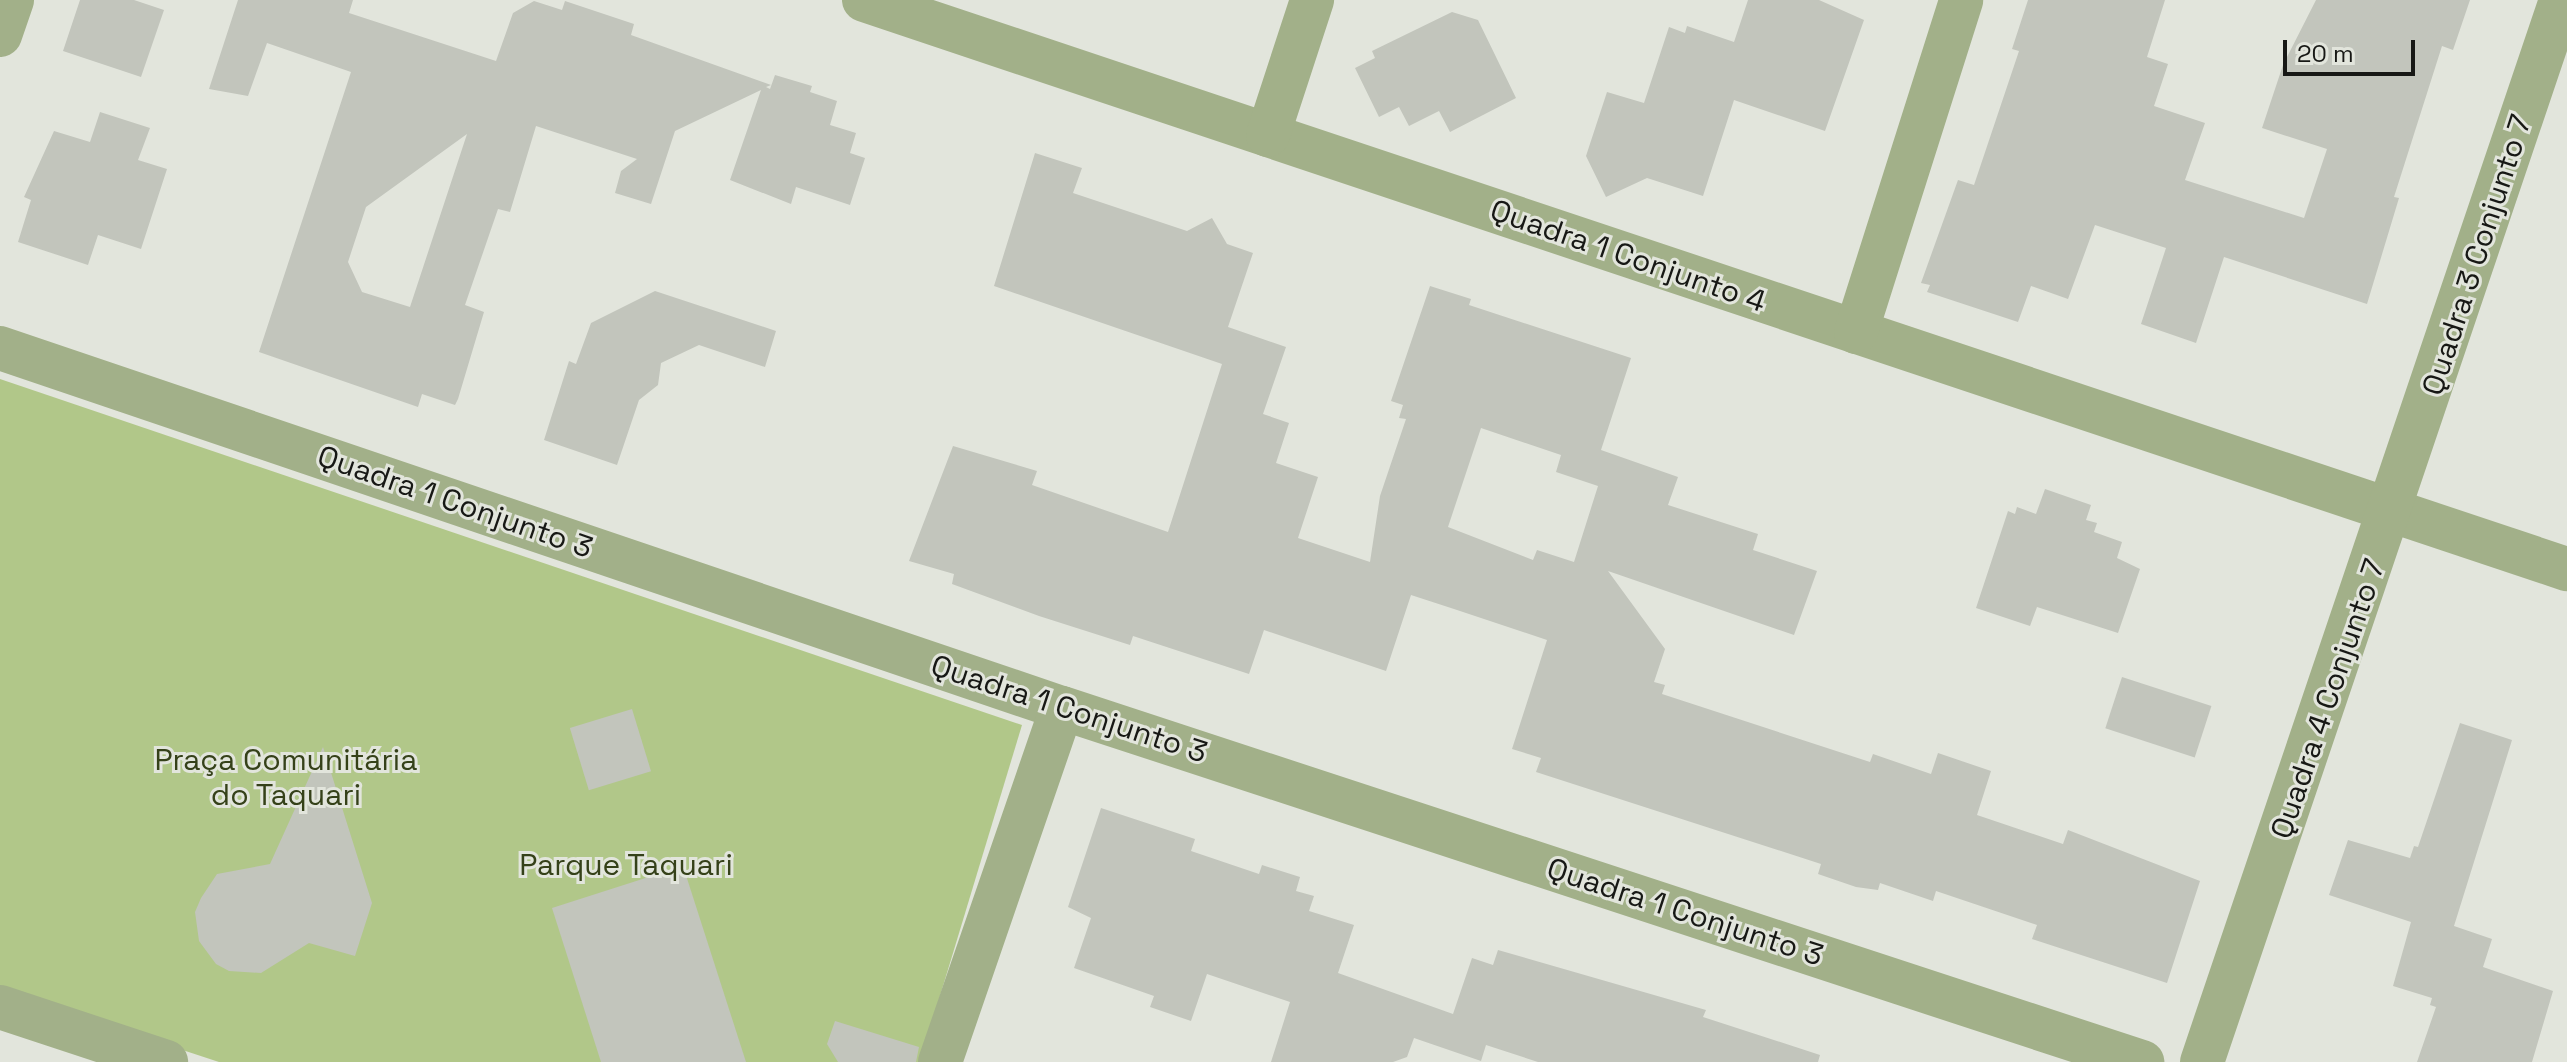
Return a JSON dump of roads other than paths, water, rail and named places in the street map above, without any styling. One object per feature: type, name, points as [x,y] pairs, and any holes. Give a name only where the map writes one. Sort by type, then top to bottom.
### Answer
[{"type":"street","points":[[0,35],[12,0]]},
{"type":"street","name":"Quadra 1 Conjunto 4","points":[[864,0],[2393,510]]},
{"type":"street","points":[[1268,135],[1312,0]]},
{"type":"street","points":[[1856,332],[1961,0]]},
{"type":"street","name":"Quadra 3 Conjunto 7","points":[[2393,510],[2561,0]]},
{"type":"street","name":"Quadra 1 Conjunto 3","points":[[0,348],[1062,708],[2142,1062]]},
{"type":"street","points":[[2393,510],[2567,569]]},
{"type":"street","name":"Quadra 4 Conjunto 7","points":[[2202,1062],[2393,510]]},
{"type":"street","points":[[940,1062],[1062,708]]},
{"type":"street","points":[[0,1007],[166,1062]]},
{"type":"park label","name":"Praça Comunitária do Taquari","points":[[286,777]]},
{"type":"park label","name":"Parque Taquari","points":[[626,865]]}]
